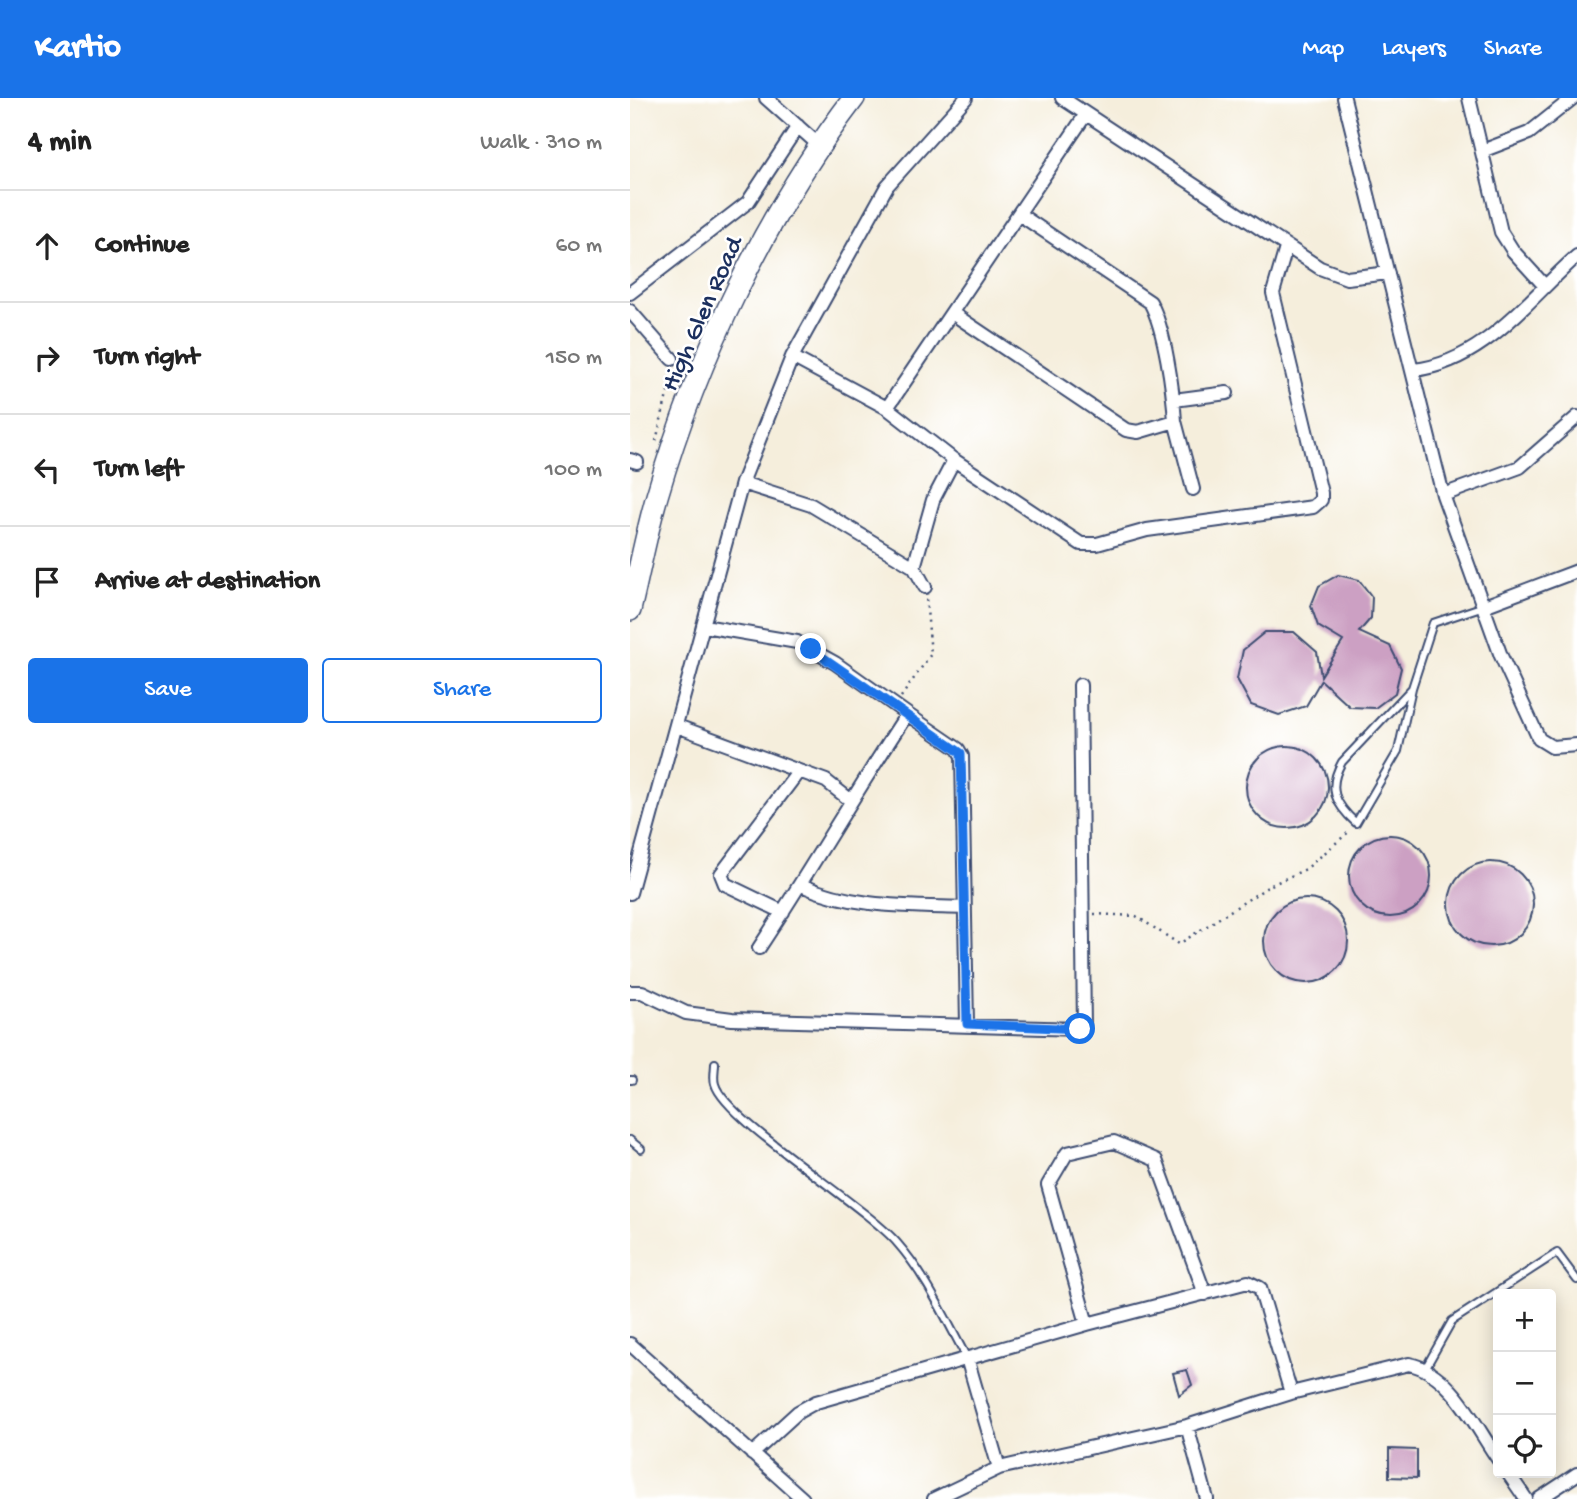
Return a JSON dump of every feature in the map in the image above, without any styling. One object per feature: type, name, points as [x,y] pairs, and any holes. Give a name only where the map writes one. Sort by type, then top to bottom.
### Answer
[{"type":"main road","name":"High Glen Road","points":[[630,610],[657,496],[701,370],[769,228],[820,146],[854,98]]},
{"type":"street","points":[[766,98],[820,146]]},
{"type":"street","points":[[630,893],[743,483],[792,357],[879,198],[966,98]]},
{"type":"street","points":[[1062,98],[1320,268],[1347,278],[1388,273]]},
{"type":"street","points":[[1344,98],[1414,370],[1443,495],[1501,656],[1539,739],[1552,747],[1577,746]]},
{"type":"street","points":[[1469,98],[1501,232],[1513,251],[1544,285]]},
{"type":"street","points":[[1482,151],[1529,133],[1573,98]]},
{"type":"street","points":[[887,408],[1086,114]]},
{"type":"street","points":[[630,293],[748,202],[798,126]]},
{"type":"street","points":[[1019,214],[1150,302],[1157,317],[1174,400],[1175,421],[1193,489]]},
{"type":"street","points":[[792,357],[887,408],[954,460],[1082,544],[1097,544],[1147,530],[1316,506],[1321,500],[1321,493],[1273,293],[1286,248]]},
{"type":"street","points":[[1414,370],[1451,363],[1485,342],[1577,256]]},
{"type":"street","points":[[630,311],[672,359]]},
{"type":"street","points":[[952,313],[1126,430],[1138,432],[1175,421]]},
{"type":"street","points":[[1174,400],[1227,393]]},
{"type":"street","points":[[1443,495],[1520,467],[1577,417]]},
{"type":"street","points":[[914,567],[933,500],[954,460]]},
{"type":"street","points":[[743,483],[811,505],[914,567],[925,587]]},
{"type":"street","points":[[1484,606],[1577,571]]},
{"type":"street","points":[[704,625],[797,642],[835,663],[958,749],[962,756],[967,1024]]},
{"type":"street","points":[[630,992],[642,992],[686,1013],[732,1018],[1080,1029],[1084,1027],[1080,685]]},
{"type":"street","points":[[759,948],[801,886],[850,800],[907,715]]},
{"type":"street","points":[[677,726],[835,786],[850,800]]},
{"type":"street","points":[[783,912],[724,884],[721,874],[799,771]]},
{"type":"street","points":[[801,886],[830,897],[864,903],[965,908]]},
{"type":"street","points":[[1087,1324],[1048,1185],[1067,1153],[1114,1143],[1156,1160],[1205,1294]]},
{"type":"street","points":[[752,1454],[809,1405],[1087,1324],[1248,1282],[1257,1285],[1291,1393]]},
{"type":"street","points":[[630,1344],[803,1499]]},
{"type":"street","points":[[967,1358],[999,1468]]},
{"type":"street","points":[[934,1499],[999,1468],[1187,1426],[1291,1393],[1409,1364],[1426,1367],[1444,1382],[1493,1452]]},
{"type":"street","points":[[1187,1426],[1207,1499]]},
{"type":"street","points":[[1539,1499],[1577,1474]]},
{"type":"street","points":[[1511,1478],[1526,1499]]},
{"type":"lane","points":[[1412,688],[1342,762],[1334,775],[1333,793],[1338,805],[1356,823],[1398,751],[1412,688],[1433,623],[1484,606]]},
{"type":"lane","points":[[715,1063],[715,1084],[733,1111],[830,1184],[898,1244],[933,1294],[967,1358]]},
{"type":"lane","points":[[630,1140],[641,1149]]},
{"type":"lane","points":[[1426,1367],[1452,1321],[1557,1253],[1577,1280]]},
{"type":"path","points":[[656,441],[674,376],[672,359]]},
{"type":"path","points":[[894,706],[931,654],[925,587]]},
{"type":"path","points":[[1084,914],[1136,916],[1179,944],[1269,886],[1306,869],[1347,836],[1356,823]]},
{"type":"building","points":[[1338,575],[1359,580],[1372,597],[1371,618],[1359,632],[1390,646],[1401,668],[1395,693],[1375,708],[1350,707],[1321,680],[1306,706],[1279,715],[1251,705],[1237,679],[1243,650],[1265,632],[1294,632],[1317,652],[1321,676],[1343,641],[1318,626],[1311,606],[1319,586]]},
{"type":"building","points":[[1279,746],[1295,746],[1310,753],[1321,764],[1328,779],[1325,803],[1316,816],[1295,828],[1279,828],[1264,821],[1253,810],[1246,795],[1246,779],[1253,764],[1264,753]]},
{"type":"building","points":[[1390,835],[1406,838],[1419,847],[1428,860],[1431,876],[1428,892],[1419,905],[1406,914],[1390,917],[1374,914],[1361,905],[1352,892],[1349,876],[1352,860],[1361,847],[1374,838]]},
{"type":"building","points":[[1491,862],[1507,865],[1521,874],[1530,888],[1533,904],[1530,920],[1521,934],[1507,943],[1491,946],[1475,943],[1461,934],[1452,920],[1449,904],[1452,888],[1461,874],[1475,865]]},
{"type":"building","points":[[1306,899],[1322,902],[1336,911],[1345,925],[1348,941],[1345,957],[1336,971],[1322,980],[1306,983],[1290,980],[1276,971],[1267,957],[1264,941],[1267,925],[1276,911],[1290,902]]},
{"type":"building","points":[[1187,1370],[1192,1385],[1179,1395],[1173,1373]]},
{"type":"building","points":[[1389,1449],[1417,1450],[1417,1478],[1389,1477]]},
{"type":"route","points":[[811,649],[835,663],[961,753],[967,1024],[1080,1029]]}]
